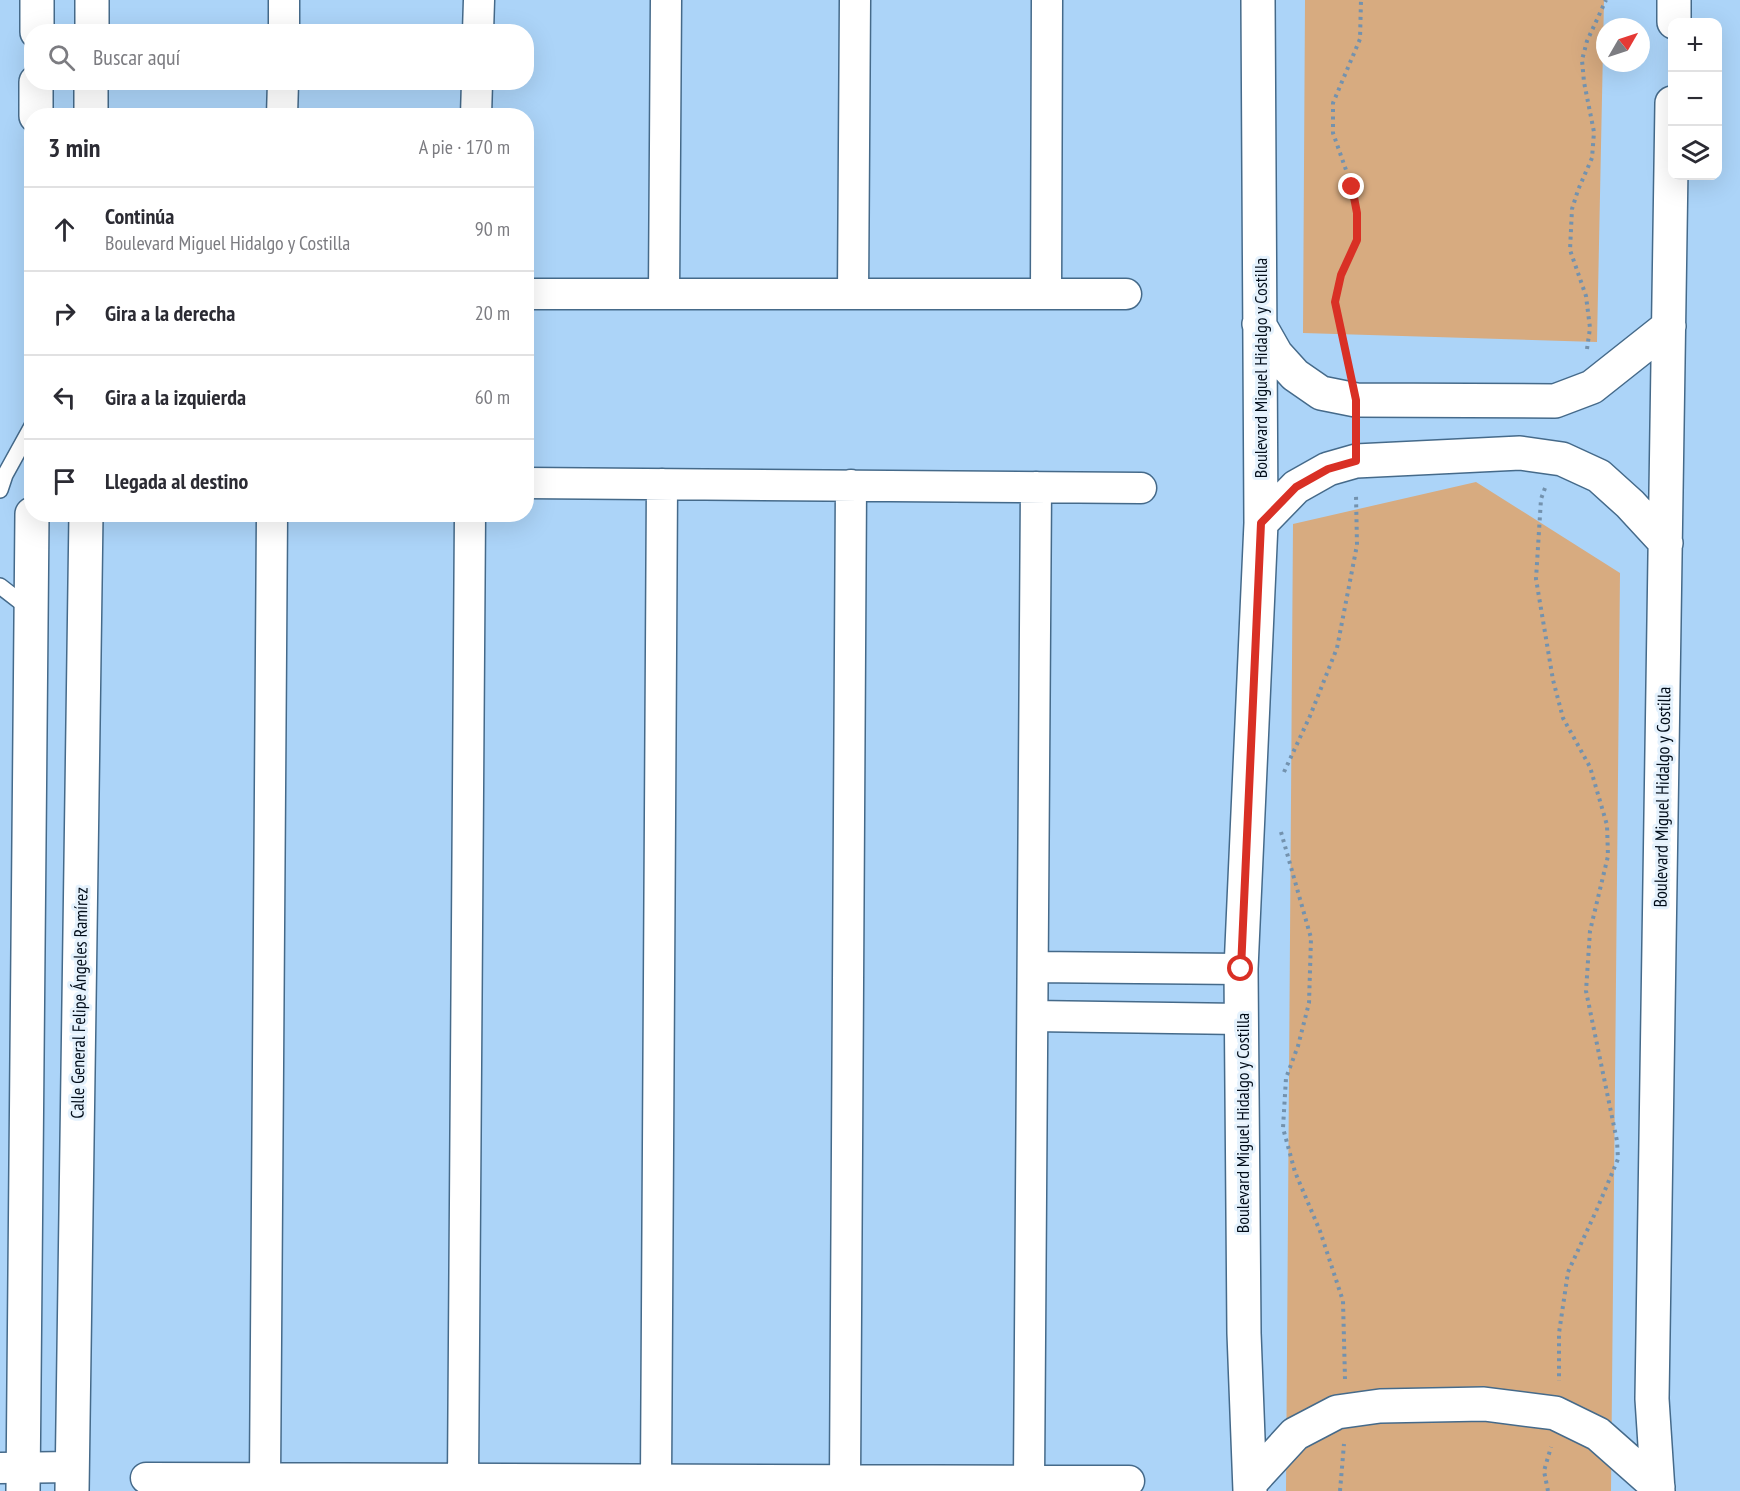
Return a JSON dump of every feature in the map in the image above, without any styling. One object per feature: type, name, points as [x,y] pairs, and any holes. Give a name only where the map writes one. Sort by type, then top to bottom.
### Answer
[{"type":"street","points":[[37,0],[37,24]]},
{"type":"street","points":[[92,0],[92,24]]},
{"type":"street","points":[[284,0],[284,24]]},
{"type":"street","points":[[478,0],[478,24]]},
{"type":"street","points":[[664,294],[666,0]]},
{"type":"street","points":[[853,294],[855,0]]},
{"type":"street","points":[[1046,294],[1047,0]]},
{"type":"street","name":"Boulevard Miguel Hidalgo y Costilla","points":[[1250,1487],[1244,1333],[1241,969],[1261,523],[1258,0]]},
{"type":"street","points":[[1674,0],[1674,18]]},
{"type":"street","points":[[36,90],[36,108]]},
{"type":"street","points":[[91,90],[91,108]]},
{"type":"street","points":[[282,108],[283,90]]},
{"type":"street","points":[[476,108],[477,90]]},
{"type":"street","name":"Boulevard Miguel Hidalgo y Costilla","points":[[1658,1489],[1652,1399],[1672,126]]},
{"type":"street","points":[[534,294],[1126,294]]},
{"type":"street","points":[[1259,324],[1276,354],[1295,375],[1322,393],[1356,400],[1555,401],[1592,387],[1669,326]]},
{"type":"street","points":[[1261,523],[1296,487],[1328,469],[1356,461],[1520,453],[1562,459],[1599,476],[1630,504],[1666,543]]},
{"type":"street","points":[[534,483],[1141,488]]},
{"type":"street","points":[[656,1479],[662,484]]},
{"type":"street","points":[[845,1480],[851,485]]},
{"type":"street","points":[[1029,1480],[1036,487]]},
{"type":"street","points":[[32,522],[15,1476],[72,1479]]},
{"type":"street","name":"Calle General Felipe Ángeles Ramírez","points":[[72,1479],[86,522]]},
{"type":"street","points":[[265,1479],[272,522]]},
{"type":"street","points":[[463,1479],[470,522]]},
{"type":"street","points":[[1033,967],[1241,969]]},
{"type":"street","points":[[1033,1016],[1241,1019]]},
{"type":"street","points":[[1250,1487],[1295,1434],[1337,1412],[1380,1406],[1484,1404],[1555,1413],[1598,1434],[1658,1489]]},
{"type":"street","points":[[146,1478],[1129,1480]]},
{"type":"lane","points":[[0,490],[5,475],[24,441]]},
{"type":"lane","points":[[0,586],[31,610]]},
{"type":"path","points":[[1356,400],[1335,302],[1341,275],[1357,240],[1357,213],[1352,187],[1333,133],[1333,103],[1360,39],[1361,0]]},
{"type":"path","points":[[1568,396],[1585,359],[1590,328],[1586,296],[1570,250],[1572,209],[1592,158],[1594,132],[1582,60],[1587,41],[1606,0]]},
{"type":"path","points":[[1548,1491],[1544,1471],[1559,1415],[1559,1333],[1568,1272],[1618,1159],[1617,1141],[1586,991],[1590,931],[1608,856],[1607,825],[1590,767],[1563,718],[1553,680],[1536,579],[1541,499],[1554,458]]},
{"type":"path","points":[[1283,772],[1310,716],[1337,648],[1357,545],[1356,461]]},
{"type":"path","points":[[1280,829],[1311,938],[1309,1003],[1298,1046],[1286,1078],[1283,1128],[1295,1172],[1320,1232],[1343,1301],[1346,1411],[1341,1491]]},
{"type":"shaded area","points":[[1305,0],[1604,0],[1604,18],[1596,18],[1596,72],[1603,72],[1597,342],[1303,333]]},
{"type":"shaded area","points":[[1476,482],[1620,573],[1611,1491],[1286,1491],[1293,524]]},
{"type":"route","points":[[1241,969],[1261,523],[1296,487],[1328,469],[1356,461],[1356,400],[1335,302],[1341,275],[1357,240],[1357,213],[1352,187]]}]
